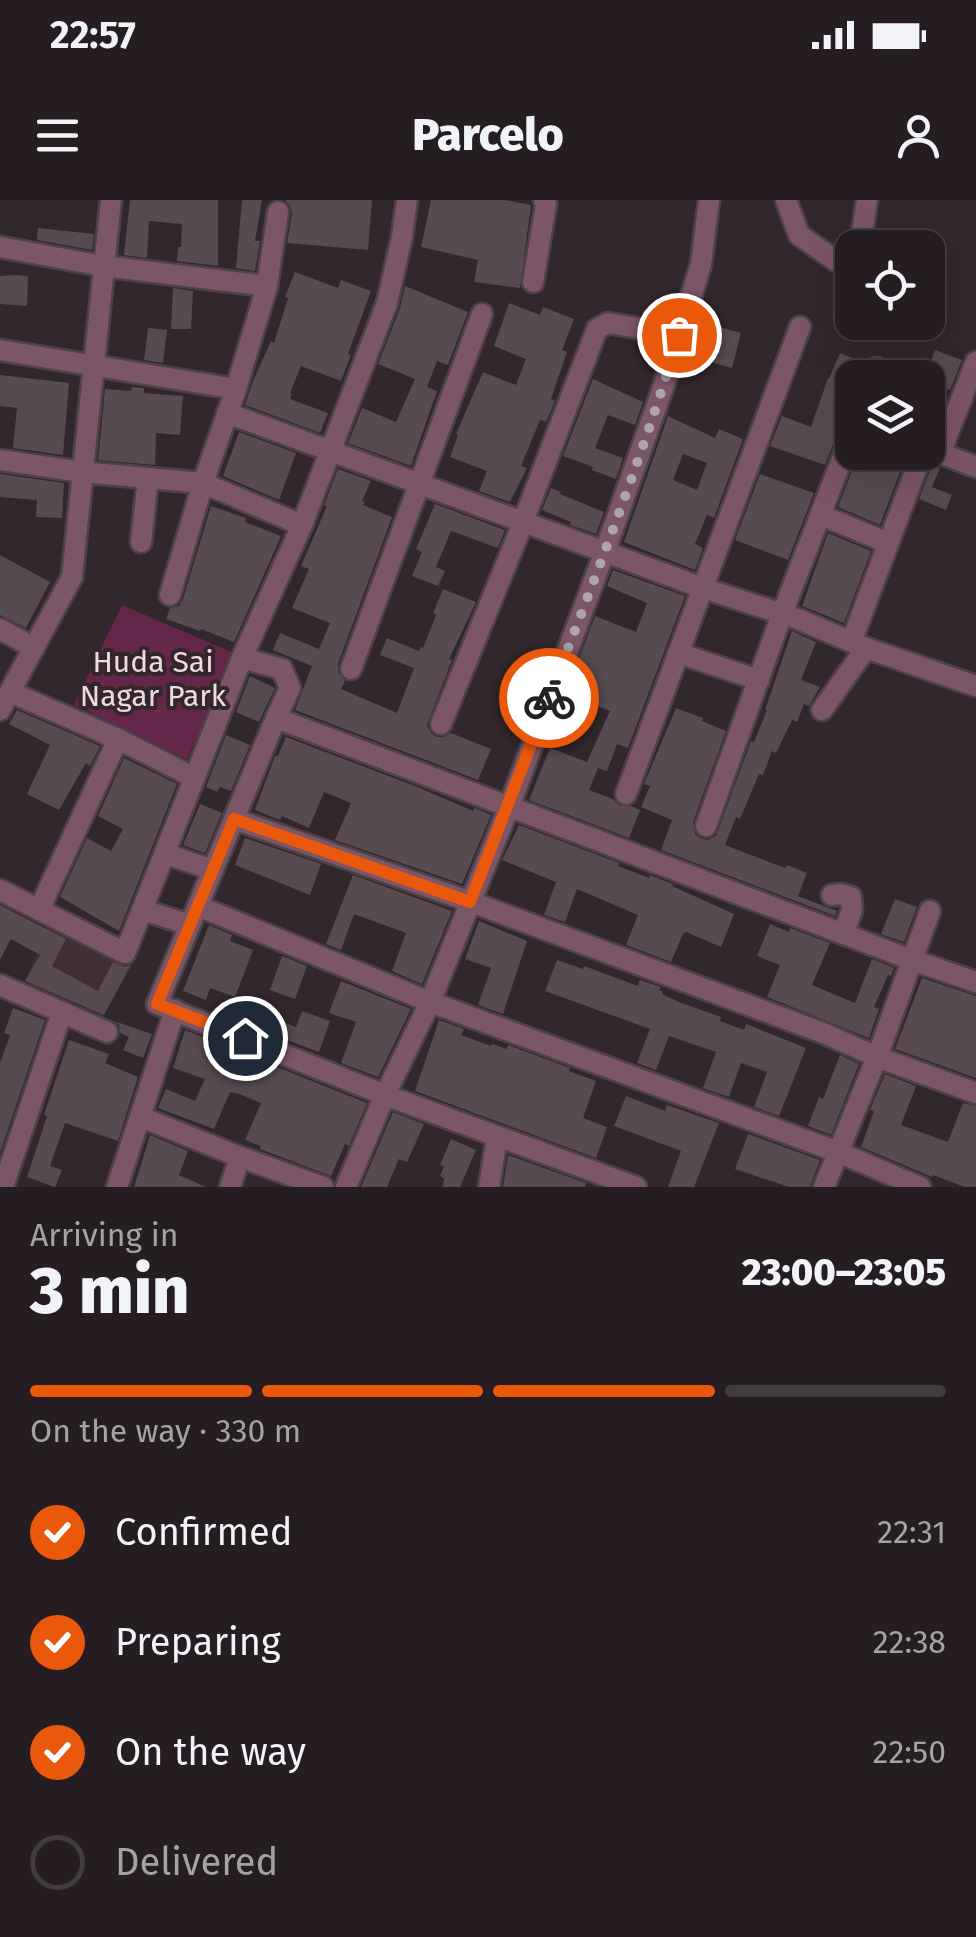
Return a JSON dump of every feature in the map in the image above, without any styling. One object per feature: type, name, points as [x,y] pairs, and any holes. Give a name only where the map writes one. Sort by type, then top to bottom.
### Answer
[{"type":"street","points":[[110,200],[72,577],[5,701],[118,740],[193,777]]},
{"type":"street","points":[[0,890],[125,954],[242,658],[302,525],[387,302],[406,200]]},
{"type":"street","points":[[532,282],[544,200]]},
{"type":"street","points":[[346,1187],[430,1002],[605,551],[679,335],[700,264],[710,200]]},
{"type":"street","points":[[786,200],[798,235],[835,260]]},
{"type":"street","points":[[863,230],[867,200]]},
{"type":"street","points":[[170,595],[267,286],[278,212]]},
{"type":"street","points":[[0,246],[103,266],[267,286]]},
{"type":"street","points":[[351,669],[482,314]]},
{"type":"street","points":[[440,724],[596,329],[608,323],[679,335]]},
{"type":"street","points":[[626,794],[800,327]]},
{"type":"street","points":[[0,350],[236,389]]},
{"type":"street","points":[[945,417],[976,362]]},
{"type":"street","points":[[227,413],[976,686]]},
{"type":"street","points":[[0,460],[203,483],[302,525]]},
{"type":"street","points":[[945,460],[976,468]]},
{"type":"street","points":[[706,826],[838,470]]},
{"type":"street","points":[[822,710],[859,644],[888,542],[917,470]]},
{"type":"street","points":[[141,542],[148,478]]},
{"type":"street","points":[[821,515],[888,542]]},
{"type":"street","points":[[0,630],[34,648]]},
{"type":"street","points":[[678,653],[758,680]]},
{"type":"street","points":[[242,658],[282,669],[290,688],[157,1004],[385,1095],[636,1187]]},
{"type":"street","points":[[276,718],[976,982]]},
{"type":"street","points":[[39,910],[118,740]]},
{"type":"street","points":[[234,819],[470,902],[976,1093]]},
{"type":"street","points":[[166,854],[213,870]]},
{"type":"street","points":[[832,895],[850,897],[852,910],[843,934]]},
{"type":"street","points":[[143,910],[194,916],[838,1152],[910,1185]]},
{"type":"street","points":[[824,1187],[930,910]]},
{"type":"street","points":[[0,985],[107,1032]]},
{"type":"street","points":[[117,1187],[176,1010]]},
{"type":"street","points":[[3,1187],[62,1012]]},
{"type":"street","points":[[141,1117],[323,1187]]},
{"type":"street","points":[[489,1187],[497,1137]]},
{"type":"street","points":[[230,1187],[240,1157]]},
{"type":"shaded area","points":[[48,922],[133,959],[102,1018],[25,982]]},
{"type":"green space","name":"Huda Sai Nagar Park","points":[[122,605],[236,654],[187,759],[74,705]]},
{"type":"building","points":[[130,200],[218,200],[218,266],[177,261],[182,224],[149,221],[147,258],[124,255]]},
{"type":"building","points":[[242,200],[262,200],[255,271],[236,268]]},
{"type":"building","points":[[285,200],[372,200],[368,250],[287,243],[292,213]]},
{"type":"building","points":[[431,200],[505,200],[531,205],[520,288],[474,282],[478,260],[421,247]]},
{"type":"building","points":[[38,228],[94,234],[92,250],[37,240]]},
{"type":"building","points":[[295,272],[338,288],[341,280],[371,291],[341,381],[301,366],[290,393],[290,399],[328,413],[320,433],[245,405],[271,341],[274,343]]},
{"type":"building","points":[[0,276],[28,276],[27,306],[0,304]]},
{"type":"building","points":[[405,286],[468,312],[448,365],[437,361],[427,387],[437,391],[411,466],[348,443],[362,408],[396,422],[415,379],[378,364]]},
{"type":"building","points":[[173,288],[193,291],[191,329],[171,329]]},
{"type":"building","points":[[509,303],[540,315],[543,307],[574,319],[562,350],[567,352],[551,399],[555,401],[546,422],[540,420],[521,466],[527,468],[510,502],[479,491],[487,471],[450,457],[483,372],[516,385],[526,359],[494,346]]},
{"type":"building","points":[[702,322],[741,333],[732,368],[692,357]]},
{"type":"building","points":[[148,328],[167,330],[163,363],[144,360]]},
{"type":"building","points":[[935,350],[962,360],[950,390],[945,388],[945,360],[931,360]]},
{"type":"building","points":[[840,353],[858,360],[837,360]]},
{"type":"building","points":[[835,365],[835,440],[825,465],[770,446],[782,416],[811,427]]},
{"type":"building","points":[[0,375],[69,383],[63,455],[13,448],[17,408],[0,406]]},
{"type":"building","points":[[593,379],[643,402],[635,425],[608,415],[595,448],[623,458],[616,479],[563,456]]},
{"type":"building","points":[[132,387],[144,388],[144,393],[183,396],[180,435],[156,433],[155,465],[98,460],[105,389],[131,391]]},
{"type":"building","points":[[668,416],[715,438],[719,429],[743,439],[714,518],[707,515],[695,544],[703,548],[695,570],[624,542]],"holes":[[[683,454],[707,463],[697,490],[673,480]]]},
{"type":"building","points":[[239,432],[296,453],[279,500],[223,476]]},
{"type":"building","points":[[338,469],[371,481],[363,505],[392,517],[338,664],[338,672],[345,681],[341,689],[397,713],[414,668],[380,655],[387,638],[419,651],[423,648],[443,589],[476,602],[449,659],[452,660],[427,725],[437,737],[451,733],[491,749],[478,780],[295,710],[312,666],[273,650],[280,633],[319,649],[330,623],[292,608],[309,569],[301,566]]},
{"type":"building","points":[[852,470],[900,472],[880,525],[838,507]]},
{"type":"building","points":[[930,470],[939,470],[932,487],[952,495],[946,510],[919,499]]},
{"type":"building","points":[[0,474],[64,483],[62,518],[36,517],[37,500],[0,497]]},
{"type":"building","points":[[760,474],[814,493],[788,560],[735,540]]},
{"type":"building","points":[[551,488],[604,512],[596,534],[542,510]]},
{"type":"building","points":[[435,504],[505,530],[498,548],[451,531],[436,567],[445,571],[438,586],[412,576],[422,552],[416,549]]},
{"type":"building","points":[[211,506],[281,536],[234,642],[166,619],[170,608],[179,606],[183,599]]},
{"type":"building","points":[[828,533],[871,551],[844,623],[802,606]]},
{"type":"building","points":[[0,555],[50,582],[26,628],[0,615]]},
{"type":"building","points":[[613,570],[685,596],[628,748],[617,744],[607,771],[598,768],[589,790],[613,799],[620,806],[640,810],[629,838],[529,800],[550,748],[587,762],[610,711],[574,697],[585,670],[576,666],[595,616],[636,632],[647,603],[607,586]]},
{"type":"building","points":[[792,631],[816,642],[801,680],[820,687],[809,706],[804,704],[797,722],[792,720],[776,753],[772,751],[725,845],[807,873],[798,896],[837,911],[835,916],[661,850],[672,820],[641,807],[650,786],[644,784],[676,708],[703,718],[702,721],[726,731],[693,822],[700,838],[716,836],[751,741],[754,742],[767,710]]},
{"type":"building","points":[[250,676],[275,688],[259,722],[236,712]]},
{"type":"building","points":[[17,710],[100,746],[59,810],[27,794],[50,745],[9,724]]},
{"type":"building","points":[[226,735],[250,745],[231,791],[220,787],[217,792],[206,787]]},
{"type":"building","points":[[286,737],[491,815],[462,884],[335,840],[351,803],[324,792],[309,828],[255,810]]},
{"type":"building","points":[[124,758],[177,784],[119,931],[60,897],[87,838],[111,851],[123,829],[98,816]]},
{"type":"building","points":[[200,804],[222,813],[205,853],[183,845]]},
{"type":"building","points":[[519,825],[673,884],[734,914],[721,947],[686,932],[671,962],[626,945],[638,915],[577,889],[565,922],[544,915],[556,882],[502,860]]},
{"type":"building","points":[[245,838],[321,864],[310,895],[235,865]]},
{"type":"building","points":[[353,875],[452,911],[422,984],[392,971],[406,933],[354,914],[341,950],[326,944]]},
{"type":"building","points":[[895,899],[917,907],[904,942],[881,934]]},
{"type":"building","points":[[0,905],[66,939],[52,966],[98,991],[113,962],[131,965],[104,1015],[25,981],[40,955],[11,939],[0,960]]},
{"type":"building","points":[[479,921],[527,941],[503,1014],[478,1005],[491,968],[465,959]]},
{"type":"building","points":[[770,924],[830,943],[812,985],[855,1003],[872,959],[894,968],[874,1007],[879,1009],[869,1038],[767,997],[780,965],[757,956]]},
{"type":"building","points":[[209,925],[232,935],[230,941],[253,950],[235,997],[210,988],[206,1000],[183,991]]},
{"type":"building","points":[[282,956],[307,966],[295,999],[270,990]]},
{"type":"building","points":[[557,960],[638,986],[640,980],[661,987],[662,994],[721,1017],[720,1021],[744,1030],[746,1024],[806,1048],[779,1116],[754,1107],[767,1072],[741,1063],[729,1097],[703,1088],[716,1052],[669,1036],[656,1070],[637,1063],[650,1029],[545,991]]},
{"type":"building","points":[[922,978],[976,996],[976,1078],[895,1049]]},
{"type":"building","points":[[341,981],[411,1009],[378,1077],[341,1063],[356,1022],[329,1013]]},
{"type":"building","points":[[13,1008],[45,1020],[0,1153],[0,1063],[10,1035],[4,1033]]},
{"type":"building","points":[[302,1011],[330,1021],[319,1052],[257,1029],[263,1015],[296,1027]]},
{"type":"building","points":[[439,1020],[464,1029],[461,1035],[491,1046],[507,1049],[508,1045],[596,1081],[583,1118],[607,1127],[596,1158],[415,1091]]},
{"type":"building","points":[[114,1021],[152,1034],[143,1058],[123,1050],[129,1037],[120,1033]]},
{"type":"building","points":[[185,1030],[367,1103],[331,1176],[245,1140],[261,1103],[239,1094],[230,1092],[214,1129],[158,1108],[166,1089],[195,1101],[205,1079],[173,1068]]},
{"type":"building","points":[[69,1040],[109,1054],[105,1063],[138,1077],[118,1141],[65,1123],[50,1166],[62,1170],[55,1187],[27,1177]]},
{"type":"building","points":[[840,1055],[859,1064],[831,1135],[808,1126]]},
{"type":"building","points":[[885,1074],[916,1086],[901,1125],[948,1142],[963,1103],[976,1106],[976,1187],[932,1177],[861,1147],[874,1111],[870,1110]]},
{"type":"building","points":[[626,1096],[665,1111],[667,1105],[719,1123],[694,1187],[668,1187],[681,1151],[614,1126]]},
{"type":"building","points":[[393,1112],[424,1124],[407,1162],[399,1159],[387,1187],[361,1187]]},
{"type":"building","points":[[748,1134],[820,1160],[810,1187],[789,1187],[735,1169]]},
{"type":"building","points":[[150,1135],[188,1151],[179,1175],[206,1187],[134,1187]]},
{"type":"building","points":[[451,1139],[476,1150],[460,1187],[443,1187],[444,1178],[440,1176],[444,1166],[440,1165]]},
{"type":"building","points":[[508,1155],[586,1183],[585,1187],[503,1187]]},
{"type":"way so far","points":[[549,698],[605,551],[679,335]]},
{"type":"route","points":[[245,1038],[157,1004],[234,819],[470,902],[549,698]]}]
